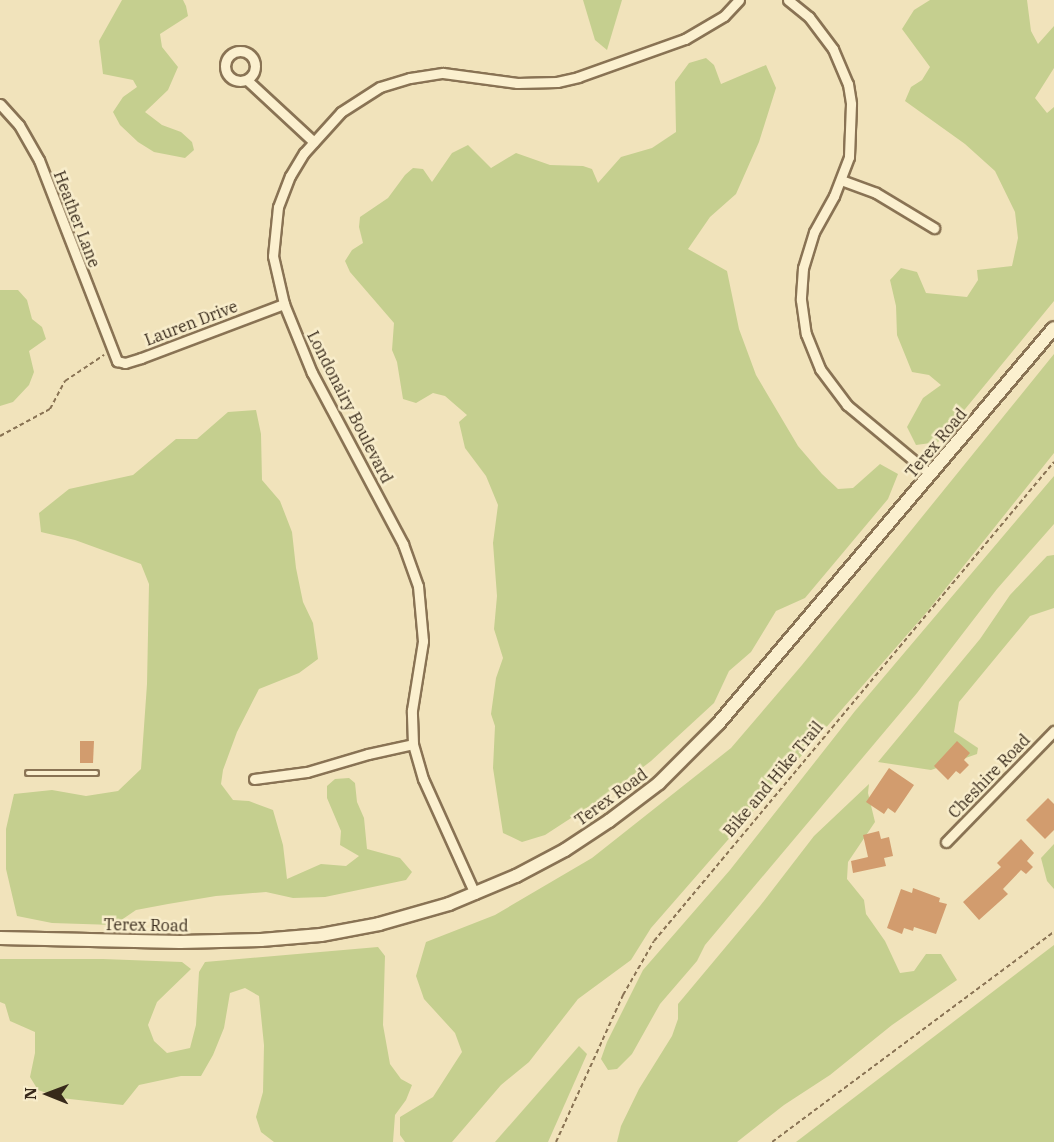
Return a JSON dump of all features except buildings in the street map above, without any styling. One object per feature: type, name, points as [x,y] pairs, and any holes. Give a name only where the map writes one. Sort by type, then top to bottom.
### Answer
[{"type":"main road","name":"Terex Road","points":[[0,938],[180,942],[294,938],[379,924],[416,915],[475,894],[565,850],[609,821],[659,783],[739,701],[1054,328]]},
{"type":"street","name":"Londonairy Boulevard","points":[[475,894],[423,780],[413,744],[412,710],[423,641],[418,586],[406,551],[312,373],[284,304],[273,256],[275,225],[287,183],[331,121],[351,104],[394,82],[443,73],[517,83],[567,80],[685,39],[724,16],[739,0]]},
{"type":"street","points":[[788,0],[822,32],[837,57],[848,84],[852,124],[849,157],[841,180],[814,232],[803,268],[801,300],[806,334],[820,369],[847,405],[930,474]]},
{"type":"street","points":[[247,80],[314,142]]},
{"type":"street","name":"Heather Lane","points":[[0,104],[19,125],[39,160],[112,351]]},
{"type":"street","points":[[841,180],[876,193],[934,228]]},
{"type":"street","name":"Lauren Drive","points":[[112,351],[117,361],[125,363],[284,304]]},
{"type":"street","name":"Cheshire Road","points":[[946,842],[1054,731]]},
{"type":"street","points":[[254,779],[307,772],[368,754],[413,744]]},
{"type":"lane","points":[[28,773],[96,773]]},
{"type":"path","points":[[0,436],[50,409],[65,381],[112,351]]},
{"type":"path","name":"Bike and Hike Trail","points":[[556,1142],[623,995],[654,941],[1054,462]]},
{"type":"path","points":[[772,1142],[1054,932]]},
{"type":"green space","points":[[122,0],[183,0],[186,6],[188,16],[160,34],[162,47],[178,67],[168,90],[145,112],[162,125],[181,132],[192,142],[194,150],[185,158],[154,152],[138,142],[120,125],[113,112],[123,97],[137,87],[133,80],[103,74],[99,41]]},
{"type":"green space","points":[[583,0],[622,0],[607,50],[595,40]]},
{"type":"green space","points":[[930,0],[1027,0],[1031,31],[1038,44],[1054,26],[1054,68],[1035,98],[1047,113],[1054,107],[1054,301],[938,442],[916,445],[907,427],[923,398],[941,385],[929,375],[912,372],[897,335],[896,306],[890,280],[901,268],[917,272],[926,293],[967,297],[978,280],[977,270],[1012,266],[1018,238],[1015,212],[995,171],[965,144],[905,101],[911,87],[922,80],[930,67],[902,29],[914,10]]},
{"type":"green space","points":[[706,58],[714,65],[721,84],[766,65],[776,88],[759,142],[736,194],[710,217],[688,249],[727,271],[739,329],[756,375],[798,446],[822,474],[838,489],[853,488],[880,464],[898,474],[888,499],[805,598],[776,611],[751,652],[729,671],[714,703],[651,761],[608,794],[545,835],[522,842],[503,833],[493,768],[495,726],[491,714],[496,678],[503,658],[494,629],[497,596],[493,543],[498,505],[486,476],[465,448],[459,422],[467,415],[445,396],[433,393],[416,403],[403,399],[397,362],[392,350],[394,323],[350,272],[345,261],[352,250],[363,243],[359,227],[360,217],[388,198],[413,168],[423,169],[432,182],[452,153],[468,145],[491,168],[516,153],[550,165],[583,166],[592,169],[598,183],[621,157],[652,148],[676,132],[675,82],[689,63]]},
{"type":"green space","points":[[0,290],[18,290],[27,300],[32,319],[42,327],[46,339],[29,351],[34,372],[29,385],[13,402],[0,406]]},
{"type":"green space","points":[[1054,354],[1054,453],[926,613],[651,928],[631,960],[578,999],[529,1062],[501,1085],[452,1142],[405,1142],[400,1135],[400,1117],[433,1097],[462,1052],[455,1033],[424,999],[416,976],[426,942],[495,915],[592,858],[731,748],[802,665]]},
{"type":"green space","points":[[256,410],[261,434],[262,480],[280,501],[292,532],[296,568],[303,602],[313,623],[318,659],[299,673],[259,689],[237,732],[223,770],[221,784],[233,800],[249,801],[273,810],[283,845],[287,879],[321,864],[346,866],[359,856],[340,845],[341,831],[327,798],[327,786],[335,779],[349,778],[355,783],[357,802],[364,818],[367,849],[400,858],[412,872],[406,880],[325,897],[293,898],[266,892],[216,896],[168,904],[136,910],[114,925],[52,923],[17,916],[6,869],[6,829],[14,794],[52,790],[86,796],[118,791],[141,769],[147,684],[149,584],[141,564],[75,540],[41,532],[39,513],[69,489],[133,475],[176,439],[197,439],[228,412]]},
{"type":"green space","points":[[1054,476],[1054,524],[997,589],[917,693],[705,945],[697,961],[660,1004],[632,1054],[617,1069],[608,1070],[601,1059],[607,1042],[643,970],[730,870],[855,711]]},
{"type":"green space","points":[[1054,555],[1054,608],[1030,616],[959,702],[954,732],[978,748],[977,754],[931,770],[878,762],[980,639],[1010,595],[1047,556]]},
{"type":"green space","points":[[869,784],[868,793],[875,822],[848,862],[847,879],[864,900],[866,914],[885,941],[900,973],[914,971],[926,954],[941,954],[957,980],[892,1025],[830,1075],[784,1105],[737,1142],[617,1142],[621,1126],[639,1089],[672,1036],[678,1019],[678,1004],[760,906],[814,836]]},
{"type":"green space","points":[[1054,844],[1054,889],[1047,881],[1041,858]]},
{"type":"green space","points":[[1054,945],[1054,1142],[796,1142]]},
{"type":"green space","points":[[378,947],[385,956],[383,1025],[390,1064],[401,1079],[412,1085],[406,1100],[395,1115],[393,1142],[274,1142],[261,1132],[256,1117],[263,1092],[264,1045],[259,996],[245,988],[230,993],[224,1028],[201,1076],[181,1076],[139,1085],[123,1105],[61,1098],[38,1090],[30,1077],[35,1053],[35,1032],[10,1021],[5,1004],[0,1002],[0,959],[182,962],[191,969],[157,1002],[148,1025],[154,1041],[167,1053],[190,1048],[196,1025],[199,972],[205,962]]},
{"type":"green space","points":[[579,1046],[587,1054],[548,1142],[495,1142]]}]
